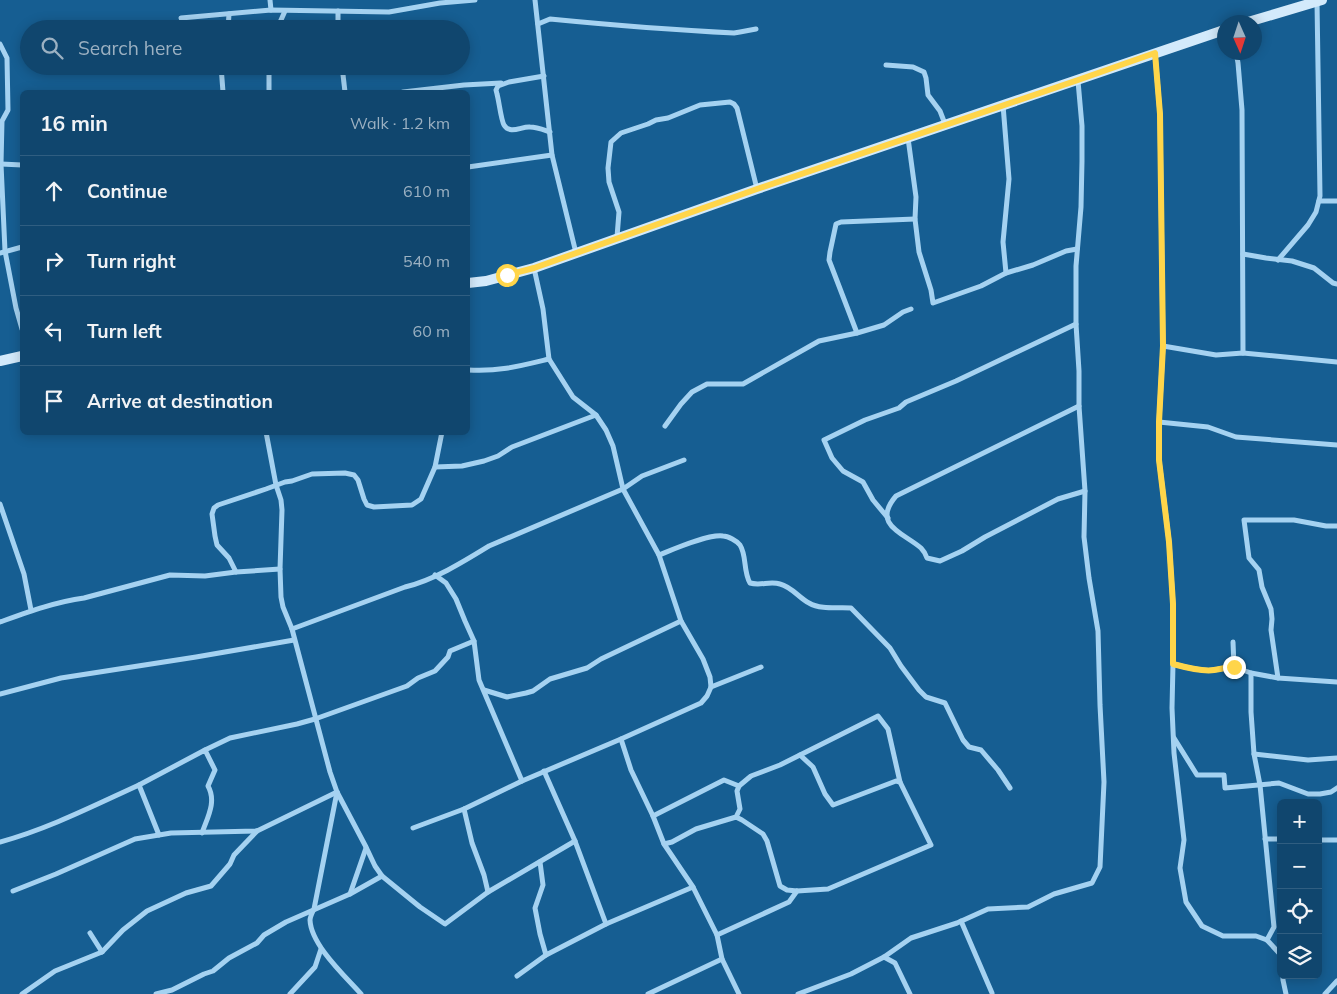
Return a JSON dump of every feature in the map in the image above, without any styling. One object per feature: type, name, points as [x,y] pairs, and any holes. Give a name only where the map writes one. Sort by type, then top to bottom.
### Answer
[{"type":"main road","points":[[1262,18],[1320,1]]},
{"type":"main road","points":[[470,283],[486,281],[534,268],[617,237],[1217,32]]},
{"type":"main road","points":[[0,361],[20,356]]},
{"type":"street","points":[[270,0],[271,10]]},
{"type":"street","points":[[182,18],[271,10],[388,12],[440,3],[475,0]]},
{"type":"street","points":[[535,0],[552,155],[576,252]]},
{"type":"street","points":[[1278,260],[1308,225],[1316,212],[1320,196],[1320,1]]},
{"type":"street","points":[[281,20],[285,11]]},
{"type":"street","points":[[338,11],[338,20]]},
{"type":"street","points":[[229,14],[229,20]]},
{"type":"street","points":[[538,24],[550,19],[647,28],[721,32],[740,32],[756,28]]},
{"type":"street","points":[[0,44],[7,58],[8,110],[1,121],[3,252],[20,322]]},
{"type":"street","points":[[1155,53],[1160,114],[1163,346],[1159,460],[1169,542],[1172,586],[1174,752],[1184,840],[1180,868],[1186,902],[1202,926],[1223,936],[1256,936],[1266,940],[1277,952]]},
{"type":"street","points":[[1237,60],[1242,110],[1243,353]]},
{"type":"street","points":[[886,65],[913,67],[924,72],[928,95],[940,111],[945,124]]},
{"type":"street","points":[[222,75],[223,90]]},
{"type":"street","points":[[269,75],[269,90]]},
{"type":"street","points":[[343,75],[345,90]]},
{"type":"street","points":[[428,90],[509,82],[544,76]]},
{"type":"street","points":[[798,994],[851,974],[884,957],[911,938],[957,923],[988,908],[1028,906],[1054,894],[1092,883],[1100,867],[1104,782],[1098,631],[1084,536],[1084,491],[1076,324],[1077,249],[1081,207],[1082,161],[1082,126],[1078,80]]},
{"type":"street","points":[[509,82],[498,86],[496,90],[505,126],[509,130],[532,127],[550,132]]},
{"type":"street","points":[[617,237],[619,212],[609,182],[608,168],[611,142],[621,133],[656,120],[668,118],[700,105],[730,102],[734,104],[737,108],[757,189]]},
{"type":"street","points":[[1003,105],[1009,179],[1003,242],[1006,273]]},
{"type":"street","points":[[908,137],[916,197],[915,219],[919,252],[931,290],[933,303],[982,286],[1006,273],[1066,251],[1077,249]]},
{"type":"street","points":[[470,167],[552,155]]},
{"type":"street","points":[[1,164],[20,165]]},
{"type":"street","points":[[1318,201],[1337,201]]},
{"type":"street","points":[[858,333],[829,260],[836,224],[841,222],[915,219]]},
{"type":"street","points":[[3,252],[20,248]]},
{"type":"street","points":[[1242,254],[1292,261],[1320,271],[1333,283],[1337,284]]},
{"type":"street","points":[[413,828],[464,808],[701,703],[711,687],[710,678],[703,659],[681,621],[659,555],[624,489],[614,446],[596,415],[573,397],[549,359],[543,309],[534,268]]},
{"type":"street","points":[[666,426],[692,392],[707,384],[743,384],[819,341],[858,333],[884,325],[911,309]]},
{"type":"street","points":[[1076,324],[956,382],[906,402],[899,408],[865,420],[824,440],[832,458],[843,471],[863,482],[873,500],[888,518],[891,526],[922,549],[927,558],[940,561],[1058,499],[1084,491]]},
{"type":"street","points":[[1163,346],[1216,355],[1243,353],[1337,362]]},
{"type":"street","points":[[470,370],[505,369],[549,359]]},
{"type":"street","points":[[888,518],[888,509],[891,501],[896,496],[1079,406]]},
{"type":"street","points":[[435,466],[462,466],[484,461],[498,456],[512,447],[596,415]]},
{"type":"street","points":[[1159,422],[1208,427],[1236,437],[1337,445]]},
{"type":"street","points":[[267,435],[276,485],[281,500],[280,569],[284,607],[292,629],[336,792],[382,876],[420,907],[445,924],[488,892],[575,841]]},
{"type":"street","points":[[236,572],[229,558],[217,544],[212,514],[214,508],[218,505],[312,474],[345,473],[354,475],[358,480],[367,505],[374,507],[412,504],[421,498],[435,466],[441,435]]},
{"type":"street","points":[[292,629],[416,584],[472,557],[489,546],[624,489],[642,476],[684,460]]},
{"type":"street","points":[[0,504],[24,574],[31,610]]},
{"type":"street","points":[[1278,678],[1271,630],[1271,609],[1262,587],[1259,570],[1249,558],[1244,520],[1294,520],[1326,526],[1337,526]]},
{"type":"street","points":[[659,555],[715,536],[724,536],[739,543],[750,583],[757,585],[781,584],[788,587],[808,603],[816,606],[851,608],[890,648],[919,690],[926,697],[945,704],[963,740],[969,747],[981,750],[1010,788]]},
{"type":"street","points":[[0,622],[31,610],[170,575],[205,576],[280,569]]},
{"type":"street","points":[[436,575],[446,583],[456,599],[474,641],[479,680],[522,781]]},
{"type":"street","points":[[484,690],[507,697],[533,691],[550,679],[587,668],[601,659],[681,621]]},
{"type":"street","points":[[0,694],[61,678],[294,640]]},
{"type":"street","points":[[0,842],[26,835],[59,822],[139,786],[230,738],[315,719],[408,686],[418,678],[435,671],[448,657],[450,652],[474,641]]},
{"type":"street","points":[[1233,642],[1234,667]]},
{"type":"street","points":[[1173,664],[1212,671],[1234,667],[1251,673],[1278,678],[1337,682]]},
{"type":"street","points":[[711,687],[761,667]]},
{"type":"street","points":[[1251,673],[1254,754],[1260,785],[1274,927],[1266,940]]},
{"type":"street","points":[[664,844],[672,842],[696,829],[736,818],[742,820],[763,834],[767,841],[780,886],[787,890],[797,891],[828,889],[932,845],[900,782],[888,729],[878,716],[780,765],[751,776],[739,786],[740,809],[736,818]]},
{"type":"street","points":[[1174,738],[1196,775],[1224,775],[1225,788],[1279,784],[1308,794],[1331,792],[1337,788]]},
{"type":"street","points":[[621,739],[631,770],[654,816],[664,844],[693,887],[717,935],[722,959],[738,994]]},
{"type":"street","points":[[202,833],[212,806],[211,791],[208,786],[215,770],[205,750]]},
{"type":"street","points":[[1254,754],[1308,760],[1337,758]]},
{"type":"street","points":[[800,755],[812,767],[832,806],[896,781],[900,782]]},
{"type":"street","points":[[544,771],[575,841],[606,924]]},
{"type":"street","points":[[654,816],[724,780],[739,786]]},
{"type":"street","points":[[139,786],[159,835]]},
{"type":"street","points":[[22,994],[55,971],[102,952],[123,930],[147,911],[186,893],[211,886],[230,864],[234,856],[257,831],[336,792]]},
{"type":"street","points":[[310,920],[314,909],[336,792]]},
{"type":"street","points":[[464,808],[472,843],[488,892]]},
{"type":"street","points":[[13,891],[134,839],[171,833],[257,831]]},
{"type":"street","points":[[1265,839],[1277,839]]},
{"type":"street","points":[[1322,840],[1337,840]]},
{"type":"street","points":[[350,894],[366,847]]},
{"type":"street","points":[[540,862],[542,884],[535,908],[546,955]]},
{"type":"street","points":[[156,994],[172,990],[213,971],[229,958],[257,943],[264,935],[286,922],[350,894],[382,876]]},
{"type":"street","points":[[517,976],[546,955],[606,924],[693,887]]},
{"type":"street","points":[[717,935],[789,902],[797,891]]},
{"type":"street","points":[[305,914],[310,920],[321,949],[361,994]]},
{"type":"street","points":[[961,921],[992,993]]},
{"type":"street","points":[[90,933],[102,952]]},
{"type":"street","points":[[290,994],[315,966],[321,949]]},
{"type":"street","points":[[884,957],[895,963],[910,994]]},
{"type":"street","points":[[648,994],[722,959]]},
{"type":"street","points":[[1283,979],[1286,994]]},
{"type":"street","points":[[1325,994],[1337,981]]},
{"type":"route","points":[[507,275],[534,268],[617,237],[1155,53],[1160,114],[1163,346],[1159,460],[1169,542],[1173,604],[1173,664],[1212,671],[1234,667]]}]
